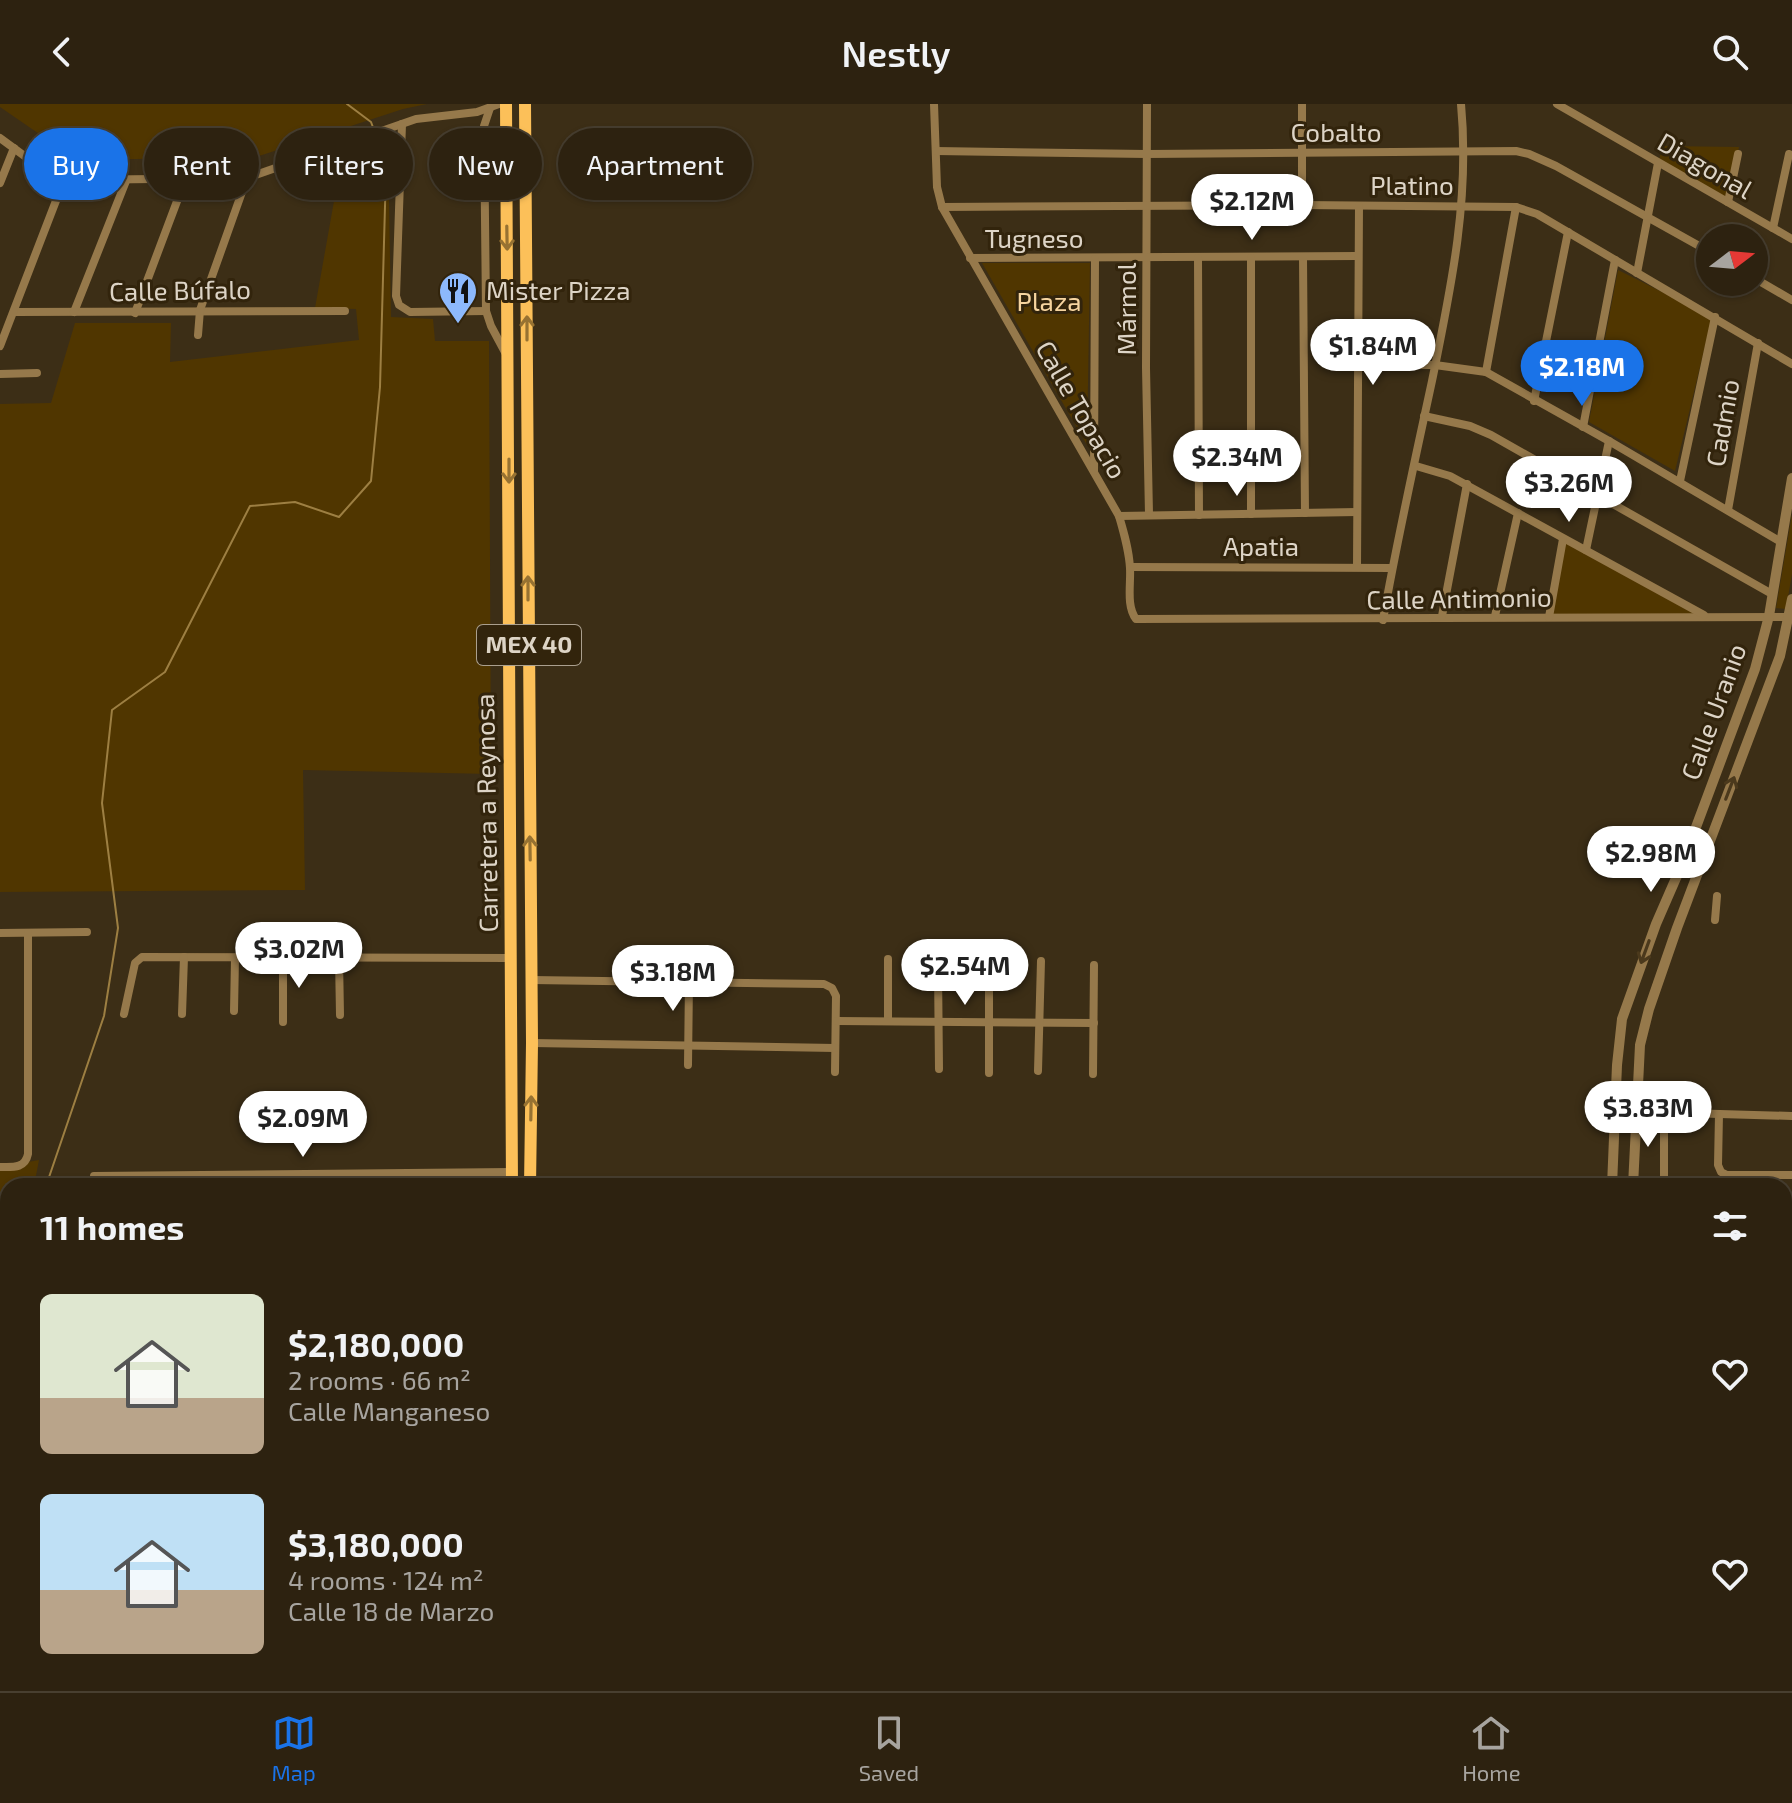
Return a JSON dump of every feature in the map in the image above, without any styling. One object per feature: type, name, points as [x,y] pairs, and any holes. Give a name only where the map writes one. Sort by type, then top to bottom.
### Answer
[{"type":"main road","name":"Carretera a Reynosa","points":[[506,104],[512,1178]]},
{"type":"main road","name":"Carretera a Reynosa","points":[[525,104],[532,1043],[530,1178]]},
{"type":"main road","points":[[509,508],[528,509]]},
{"type":"main road","points":[[511,917],[518,967],[531,980]]},
{"type":"main road","points":[[511,975],[521,1008],[531,1026]]},
{"type":"main road","points":[[512,1078],[517,1058],[523,1057],[531,1064]]},
{"type":"street","name":"Calle Topacio","points":[[934,104],[938,198],[1119,516],[1130,567],[1131,610]]},
{"type":"street","name":"Mármol","points":[[1147,104],[1149,514]]},
{"type":"street","points":[[1302,104],[1302,205]]},
{"type":"street","points":[[1383,620],[1416,466],[1463,205],[1461,104]]},
{"type":"street","name":"Diagonal","points":[[1557,104],[1792,239]]},
{"type":"street","points":[[494,106],[484,126],[486,311],[509,358]]},
{"type":"street","points":[[259,174],[416,119],[469,113],[494,106]]},
{"type":"street","points":[[469,113],[484,126]]},
{"type":"street","points":[[402,124],[396,296],[403,310],[410,312],[486,311]]},
{"type":"street","points":[[0,138],[24,155]]},
{"type":"street","points":[[0,183],[14,148]]},
{"type":"street","name":"Cobalto","points":[[936,151],[1147,154],[1516,151],[1529,154],[1696,244]]},
{"type":"street","points":[[1728,202],[1738,154]]},
{"type":"street","points":[[1773,228],[1789,154]]},
{"type":"street","points":[[1637,273],[1658,163]]},
{"type":"street","points":[[0,346],[56,200]]},
{"type":"street","points":[[74,312],[118,200]]},
{"type":"street","points":[[135,313],[177,200]]},
{"type":"street","points":[[198,335],[200,310],[239,200]]},
{"type":"street","points":[[1357,567],[1359,206]]},
{"type":"street","name":"Platino","points":[[942,207],[1516,207],[1537,214],[1792,364]]},
{"type":"street","points":[[1486,372],[1516,207]]},
{"type":"street","points":[[1534,401],[1568,232]]},
{"type":"street","name":"Tugneso","points":[[970,258],[1357,256]]},
{"type":"street","points":[[1303,257],[1305,513]]},
{"type":"street","points":[[1198,258],[1199,515]]},
{"type":"street","points":[[1251,258],[1251,514]]},
{"type":"street","points":[[1094,472],[1095,259]]},
{"type":"street","points":[[1583,427],[1615,260]]},
{"type":"street","points":[[1768,286],[1792,300]]},
{"type":"street","name":"Calle Búfalo","points":[[14,312],[345,311]]},
{"type":"street","points":[[1680,481],[1715,317]]},
{"type":"street","name":"Cadmio","points":[[1728,510],[1758,343]]},
{"type":"street","points":[[1357,365],[1435,365],[1486,372],[1680,481],[1781,542]]},
{"type":"street","points":[[0,374],[37,373]]},
{"type":"street","points":[[1424,416],[1470,426],[1491,435],[1772,594]]},
{"type":"street","points":[[1586,550],[1609,441]]},
{"type":"street","points":[[1416,466],[1467,484],[1709,618]]},
{"type":"street","name":"Calle Uranio","points":[[1612,1178],[1619,1041],[1628,1000],[1749,684],[1769,616],[1792,478]]},
{"type":"street","points":[[1442,616],[1467,484]]},
{"type":"street","points":[[1119,516],[1357,512]]},
{"type":"street","points":[[1495,616],[1518,513]]},
{"type":"street","points":[[1549,617],[1563,539]]},
{"type":"street","name":"Apatia","points":[[1130,567],[1392,568]]},
{"type":"street","name":"Calle Uranio","points":[[1633,1178],[1640,1045],[1649,1009],[1780,656],[1792,599]]},
{"type":"street","name":"Calle Antimonio","points":[[1131,610],[1136,619],[1148,621],[1383,620],[1442,616],[1790,617]]},
{"type":"street","points":[[1715,920],[1717,896]]},
{"type":"street","points":[[0,933],[87,932]]},
{"type":"street","points":[[0,1167],[16,1167],[26,1162],[28,933]]},
{"type":"street","points":[[182,1014],[184,957]]},
{"type":"street","points":[[124,1014],[135,963],[139,958],[511,958]]},
{"type":"street","points":[[234,1011],[235,958]]},
{"type":"street","points":[[283,958],[283,1022]]},
{"type":"street","points":[[339,958],[340,1015]]},
{"type":"street","points":[[888,959],[888,1021]]},
{"type":"street","points":[[1038,1071],[1041,961]]},
{"type":"street","points":[[989,964],[989,1073]]},
{"type":"street","points":[[1093,1074],[1094,965]]},
{"type":"street","points":[[938,967],[939,1069]]},
{"type":"street","points":[[531,980],[824,984],[832,988],[836,996],[835,1072]]},
{"type":"street","points":[[688,1065],[689,981]]},
{"type":"street","points":[[837,1021],[1094,1023]]},
{"type":"street","points":[[532,1043],[835,1048]]},
{"type":"street","points":[[1616,1111],[1792,1116]]},
{"type":"street","points":[[1664,1113],[1664,1178]]},
{"type":"street","points":[[1719,1114],[1718,1165],[1721,1172],[1727,1175],[1792,1175]]},
{"type":"street","points":[[94,1176],[341,1174],[478,1178]]},
{"type":"green space","points":[[0,104],[427,104],[345,128],[275,128],[275,151],[259,156],[259,128],[144,128],[144,159],[128,159],[128,128],[31,128]]},
{"type":"green space","points":[[1663,146],[1739,147],[1728,202],[1658,163]]},
{"type":"green space","points":[[334,200],[389,200],[391,317],[433,319],[435,341],[489,341],[491,774],[303,770],[305,890],[0,892],[0,404],[51,403],[75,323],[171,323],[170,362],[359,340],[356,309],[315,308]]},
{"type":"green space","name":"Plaza","points":[[982,263],[1090,263],[1087,445]]},
{"type":"green space","points":[[1618,270],[1712,317],[1675,471],[1589,422]]},
{"type":"green space","points":[[1792,514],[1792,574],[1786,609],[1776,608]]},
{"type":"green space","points":[[1563,539],[1709,618],[1549,617]]},
{"type":"green space","points":[[39,1160],[36,1178],[0,1178],[0,1167]]},
{"type":"waterway","points":[[347,104],[371,122],[373,128]]},
{"type":"waterway","points":[[49,1178],[104,1016],[118,928],[102,803],[112,710],[165,672],[250,506],[295,502],[339,517],[371,481],[380,387],[385,200]]},
{"type":"place","name":"Mister Pizza","points":[[458,325]]}]
